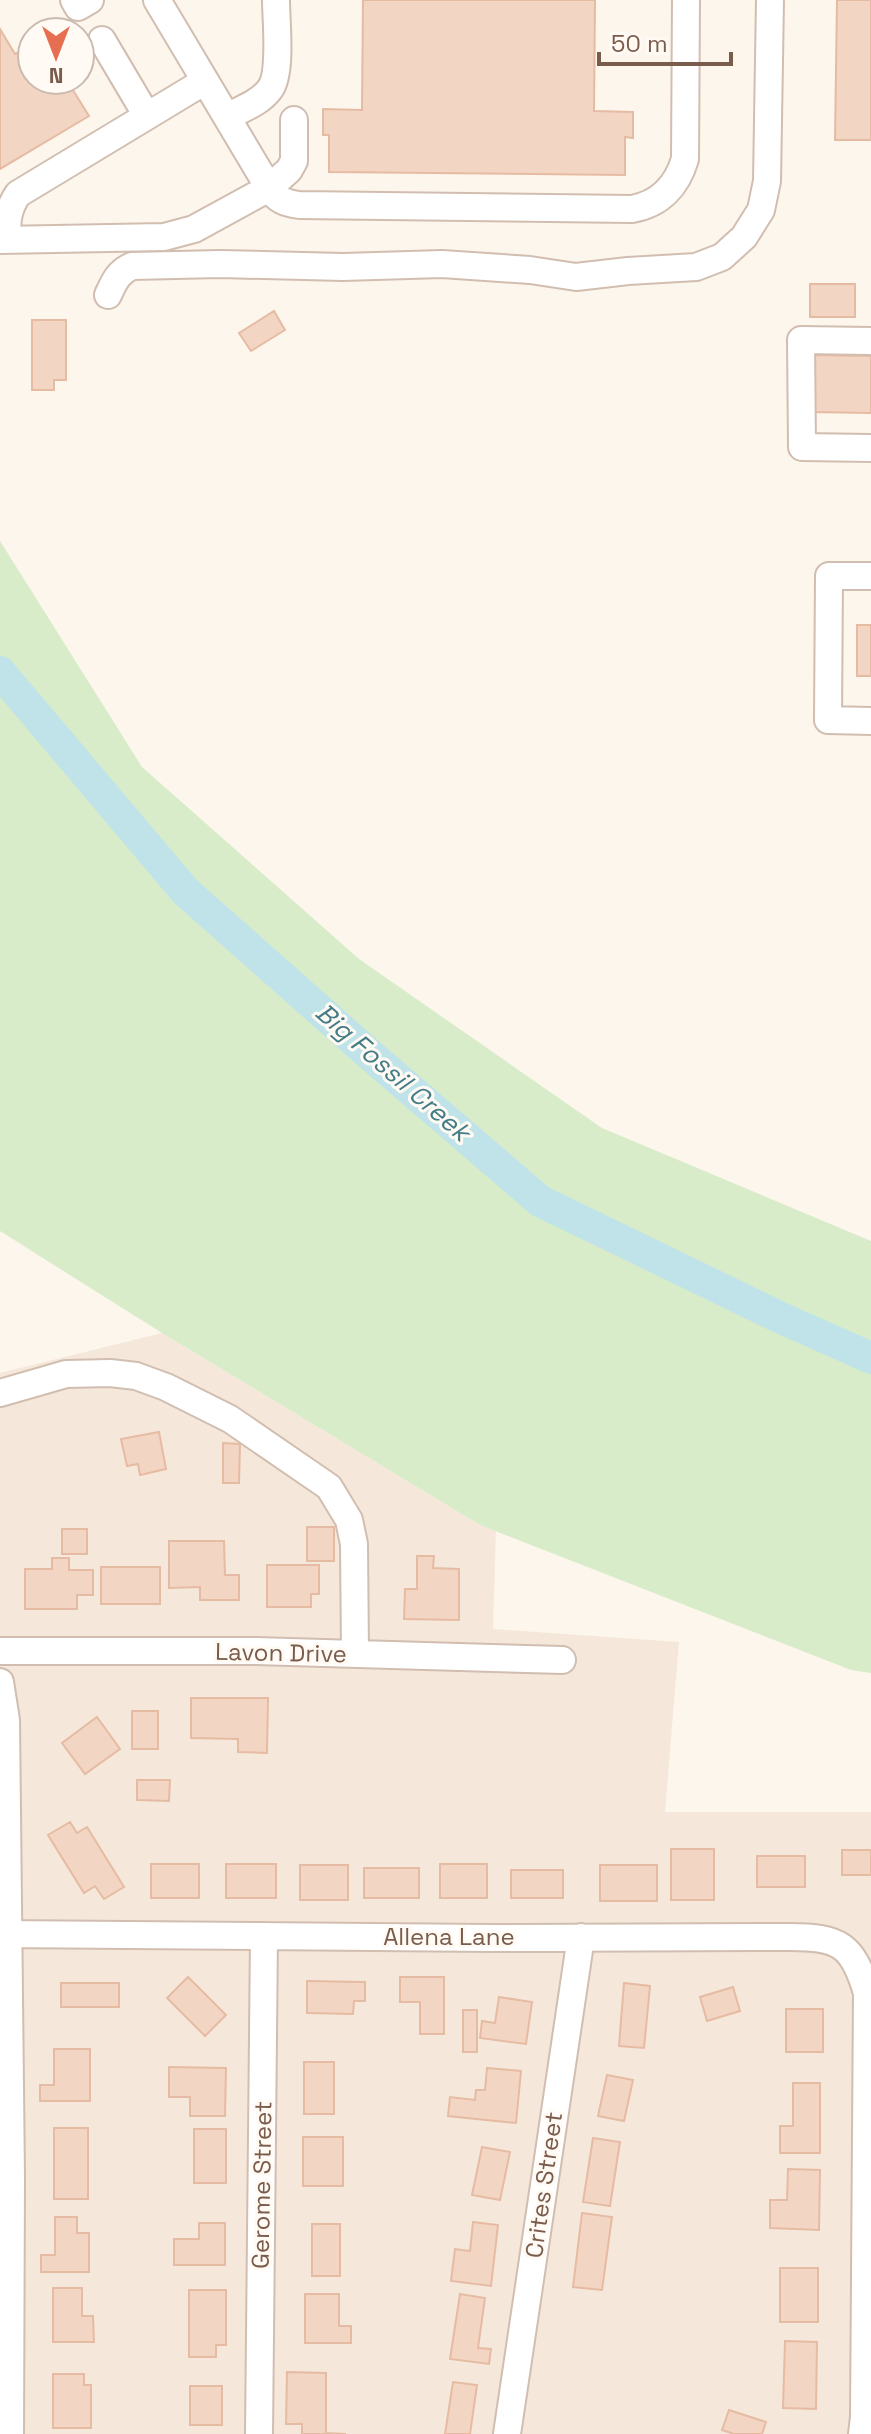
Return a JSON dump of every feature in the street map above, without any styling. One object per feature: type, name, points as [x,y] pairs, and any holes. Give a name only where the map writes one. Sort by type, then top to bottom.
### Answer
[{"type":"street","points":[[74,0],[78,7],[90,0]]},
{"type":"street","points":[[157,0],[269,188],[275,197],[285,203],[632,209],[655,202],[675,182],[685,159],[686,0]]},
{"type":"street","points":[[227,117],[261,98],[271,88],[276,76],[276,0]]},
{"type":"street","points":[[108,295],[116,277],[132,266],[442,264],[530,270],[576,277],[696,267],[722,257],[744,237],[761,210],[767,181],[770,0]]},
{"type":"street","points":[[102,40],[147,116]]},
{"type":"street","points":[[205,81],[18,194],[6,219],[3,240],[164,237],[194,229],[269,188],[289,170],[294,161],[294,120]]},
{"type":"street","points":[[871,341],[801,340],[802,447],[871,448]]},
{"type":"street","points":[[871,576],[829,576],[828,720],[871,721]]},
{"type":"street","points":[[0,1393],[66,1374],[136,1376],[166,1387],[230,1419],[329,1487],[349,1520],[354,1544],[355,1654]]},
{"type":"street","name":"Lavon Drive","points":[[0,1651],[256,1651],[562,1660]]},
{"type":"street","points":[[0,1682],[6,1720],[4,1934],[10,2434]]},
{"type":"street","name":"Allena Lane","points":[[4,1934],[814,1937],[836,1943],[850,1953],[860,1968],[869,1993]]},
{"type":"street","name":"Gerome Street","points":[[259,2434],[264,1936]]},
{"type":"street","name":"Crites Street","points":[[507,2434],[581,1937]]},
{"type":"street","points":[[862,2434],[868,2286],[869,1993]]},
{"type":"shaded area","points":[[162,1333],[480,1525],[496,1531],[493,1629],[679,1642],[665,1812],[871,1812],[871,2434],[0,2434],[0,1373]]},
{"type":"green space","points":[[0,541],[142,767],[359,959],[602,1128],[871,1241],[871,1673],[851,1670],[480,1525],[0,1231]]},
{"type":"building","points":[[363,0],[595,0],[594,111],[633,112],[633,138],[625,137],[625,175],[329,172],[329,135],[323,135],[323,109],[362,110]]},
{"type":"building","points":[[837,0],[871,0],[871,140],[835,140]]},
{"type":"building","points":[[0,29],[16,53],[16,96],[77,96],[89,116],[0,169]]},
{"type":"building","points":[[810,284],[855,284],[855,317],[810,317]]},
{"type":"building","points":[[274,311],[285,330],[251,351],[239,333]]},
{"type":"building","points":[[32,320],[66,320],[66,380],[54,380],[54,390],[32,390]]},
{"type":"building","points":[[809,355],[871,356],[871,413],[809,412]]},
{"type":"building","points":[[857,625],[871,625],[871,676],[857,676]]},
{"type":"building","points":[[159,1432],[166,1469],[140,1475],[138,1464],[127,1466],[121,1439]]},
{"type":"building","points":[[223,1443],[240,1444],[239,1483],[223,1483]]},
{"type":"building","points":[[307,1527],[334,1527],[334,1561],[307,1561]]},
{"type":"building","points":[[62,1529],[87,1529],[87,1554],[62,1554]]},
{"type":"building","points":[[169,1541],[224,1541],[225,1575],[239,1575],[239,1600],[200,1600],[200,1587],[169,1588]]},
{"type":"building","points":[[417,1556],[434,1556],[433,1568],[459,1569],[459,1620],[404,1619],[405,1589],[417,1589]]},
{"type":"building","points":[[52,1558],[69,1558],[69,1570],[93,1570],[93,1595],[77,1595],[77,1609],[25,1609],[25,1569],[52,1569]]},
{"type":"building","points":[[267,1565],[319,1565],[319,1594],[311,1594],[311,1607],[267,1607]]},
{"type":"building","points":[[101,1567],[160,1567],[160,1604],[101,1604]]},
{"type":"building","points":[[191,1698],[268,1698],[267,1753],[238,1752],[238,1739],[191,1738]]},
{"type":"building","points":[[132,1711],[158,1711],[158,1749],[132,1749]]},
{"type":"building","points":[[97,1717],[120,1749],[85,1774],[62,1743]]},
{"type":"building","points":[[137,1780],[170,1780],[169,1801],[137,1800]]},
{"type":"building","points":[[70,1822],[77,1833],[87,1827],[124,1887],[104,1899],[95,1886],[84,1893],[48,1835]]},
{"type":"building","points":[[671,1849],[714,1849],[714,1900],[671,1900]]},
{"type":"building","points":[[842,1850],[871,1850],[871,1875],[842,1875]]},
{"type":"building","points":[[757,1856],[805,1856],[805,1887],[757,1887]]},
{"type":"building","points":[[151,1864],[199,1864],[199,1898],[151,1898]]},
{"type":"building","points":[[226,1864],[276,1864],[276,1898],[226,1898]]},
{"type":"building","points":[[440,1864],[487,1864],[487,1898],[440,1898]]},
{"type":"building","points":[[300,1865],[348,1865],[348,1900],[300,1900]]},
{"type":"building","points":[[600,1865],[657,1865],[657,1901],[600,1901]]},
{"type":"building","points":[[364,1868],[419,1868],[419,1898],[364,1898]]},
{"type":"building","points":[[511,1870],[563,1870],[563,1898],[511,1898]]},
{"type":"building","points":[[188,1977],[226,2015],[205,2036],[167,1998]]},
{"type":"building","points":[[400,1977],[444,1977],[444,2034],[420,2034],[420,2002],[400,2002]]},
{"type":"building","points":[[307,1981],[365,1982],[365,2001],[354,2001],[353,2014],[307,2013]]},
{"type":"building","points":[[61,1983],[119,1983],[119,2007],[61,2007]]},
{"type":"building","points":[[624,1983],[650,1986],[644,2048],[619,2046]]},
{"type":"building","points":[[733,1987],[740,2011],[707,2021],[700,1997]]},
{"type":"building","points":[[499,1997],[532,2002],[526,2044],[480,2038],[482,2021],[495,2023]]},
{"type":"building","points":[[786,2009],[823,2009],[823,2052],[786,2052]]},
{"type":"building","points":[[463,2010],[477,2010],[477,2052],[463,2052]]},
{"type":"building","points":[[54,2049],[90,2049],[90,2101],[40,2101],[40,2085],[54,2085]]},
{"type":"building","points":[[304,2062],[334,2062],[334,2114],[304,2114]]},
{"type":"building","points":[[169,2067],[226,2068],[225,2116],[190,2116],[190,2097],[169,2097]]},
{"type":"building","points":[[487,2068],[521,2071],[516,2123],[448,2116],[450,2097],[475,2100],[476,2090],[485,2090]]},
{"type":"building","points":[[607,2075],[633,2080],[624,2121],[598,2116]]},
{"type":"building","points":[[793,2083],[820,2083],[820,2153],[780,2153],[780,2126],[793,2126]]},
{"type":"building","points":[[54,2128],[88,2128],[88,2199],[54,2199]]},
{"type":"building","points":[[194,2129],[226,2129],[226,2183],[194,2183]]},
{"type":"building","points":[[303,2137],[343,2137],[343,2186],[303,2186]]},
{"type":"building","points":[[593,2138],[620,2142],[610,2206],[583,2202]]},
{"type":"building","points":[[482,2147],[510,2152],[500,2200],[472,2195]]},
{"type":"building","points":[[788,2169],[820,2170],[819,2230],[770,2228],[770,2200],[787,2200]]},
{"type":"building","points":[[582,2213],[612,2217],[602,2290],[573,2287]]},
{"type":"building","points":[[55,2217],[77,2217],[77,2233],[89,2233],[89,2272],[41,2272],[41,2255],[55,2255]]},
{"type":"building","points":[[473,2222],[498,2225],[491,2286],[451,2281],[455,2249],[470,2251]]},
{"type":"building","points":[[199,2223],[225,2223],[225,2265],[174,2265],[174,2239],[199,2239]]},
{"type":"building","points":[[312,2224],[340,2224],[340,2276],[312,2276]]},
{"type":"building","points":[[780,2268],[818,2268],[818,2322],[780,2322]]},
{"type":"building","points":[[53,2288],[82,2288],[82,2316],[93,2316],[94,2342],[53,2342]]},
{"type":"building","points":[[189,2290],[226,2290],[226,2345],[216,2345],[216,2357],[189,2357]]},
{"type":"building","points":[[305,2294],[339,2294],[339,2326],[351,2326],[351,2343],[305,2343]]},
{"type":"building","points":[[460,2294],[485,2298],[478,2348],[491,2349],[489,2364],[450,2359]]},
{"type":"building","points":[[785,2341],[817,2342],[816,2409],[783,2408]]},
{"type":"building","points":[[287,2372],[326,2373],[326,2433],[346,2434],[302,2434],[302,2424],[286,2424]]},
{"type":"building","points":[[53,2374],[84,2374],[84,2385],[91,2385],[91,2428],[53,2428]]},
{"type":"building","points":[[453,2382],[477,2385],[470,2434],[445,2434]]},
{"type":"building","points":[[190,2386],[222,2386],[222,2425],[190,2425]]},
{"type":"building","points":[[729,2410],[766,2422],[762,2434],[734,2434],[722,2430]]},
{"type":"waterway","name":"Big Fossil Creek","points":[[0,672],[185,891],[540,1201],[871,1358]]}]
